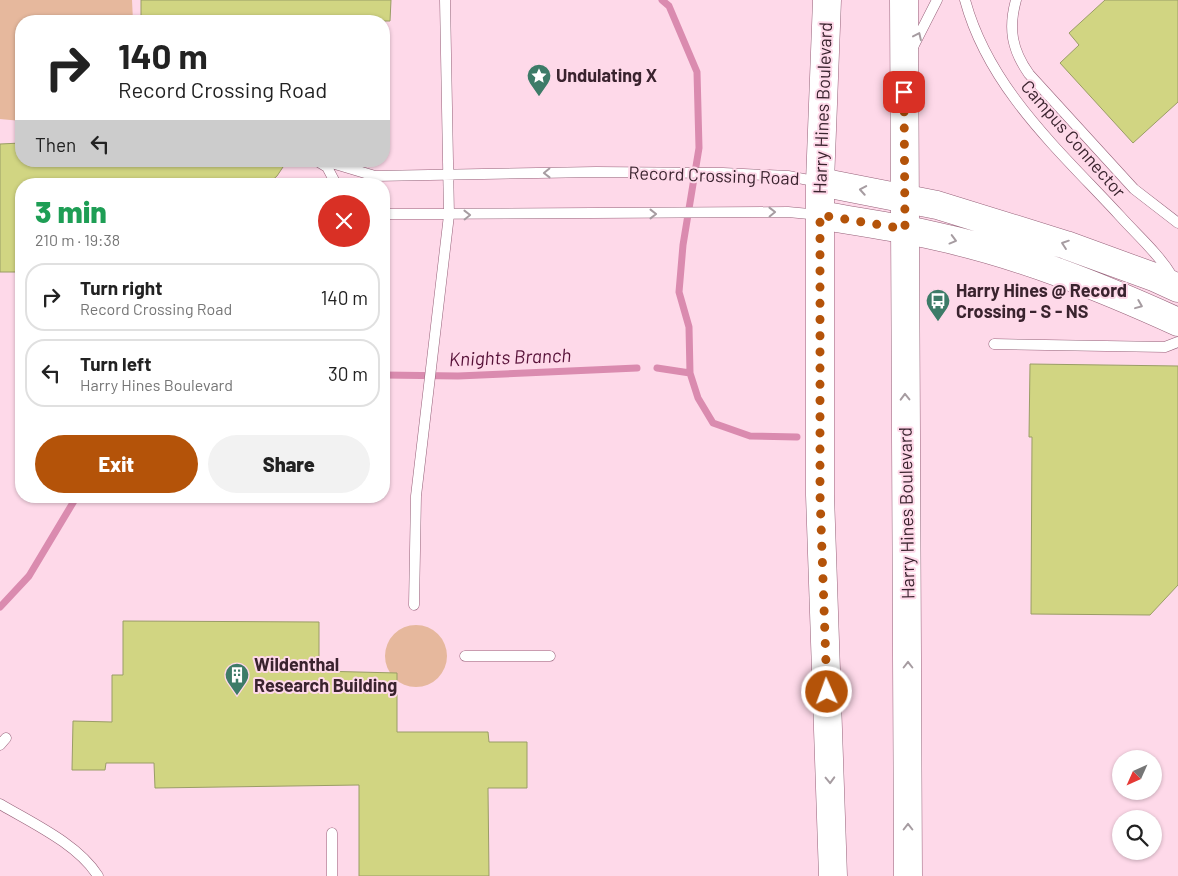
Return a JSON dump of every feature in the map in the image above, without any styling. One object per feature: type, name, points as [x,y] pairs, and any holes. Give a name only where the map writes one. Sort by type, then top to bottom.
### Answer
[{"type":"main road","name":"Harry Hines Boulevard","points":[[827,0],[820,182],[820,495],[833,876]]},
{"type":"main road","name":"Harry Hines Boulevard","points":[[904,0],[908,876]]},
{"type":"main road","name":"Record Crossing Road","points":[[820,182],[905,198],[1002,223],[1066,244],[1178,288]]},
{"type":"main road","name":"Record Crossing Road","points":[[820,215],[905,229],[1010,257],[1142,306],[1178,322]]},
{"type":"lane","points":[[414,605],[416,496],[446,255],[449,215],[445,0]]},
{"type":"lane","points":[[904,74],[913,47],[938,0]]},
{"type":"lane","name":"Campus Connector","points":[[965,0],[972,28],[993,69],[1022,110],[1147,245],[1169,272],[1178,288]]},
{"type":"lane","points":[[1016,0],[1011,36],[1020,61],[1029,74],[1134,189],[1178,223]]},
{"type":"lane","name":"Record Crossing Road","points":[[345,167],[375,176],[596,172],[723,173],[788,176],[820,182]]},
{"type":"lane","name":"Record Crossing Road","points":[[390,214],[788,212],[820,215]]},
{"type":"lane","points":[[994,344],[1165,347],[1178,342]]},
{"type":"lane","points":[[465,656],[550,656]]},
{"type":"lane","points":[[0,804],[77,852],[92,866],[98,876]]},
{"type":"lane","points":[[332,833],[332,876]]},
{"type":"shaded area","points":[[0,0],[132,0],[133,15],[15,15],[15,120],[0,119]]},
{"type":"shaded area","points":[[410,625],[422,625],[438,634],[445,644],[447,656],[445,668],[438,678],[422,687],[410,687],[399,682],[390,673],[385,662],[385,650],[390,639],[399,630]]},
{"type":"building","points":[[141,0],[391,0],[390,21],[390,15],[141,15]]},
{"type":"building","points":[[1105,0],[1178,0],[1178,102],[1133,143],[1060,63],[1079,45],[1069,33]]},
{"type":"building","points":[[15,143],[15,167],[283,167],[275,178],[15,178],[15,272],[0,272],[0,144]]},
{"type":"building","points":[[1030,364],[1178,366],[1178,585],[1150,615],[1031,614],[1032,437],[1029,437]]},
{"type":"building","points":[[123,621],[319,622],[319,671],[397,673],[397,732],[488,732],[489,742],[527,742],[527,788],[488,788],[489,876],[359,876],[359,785],[155,788],[154,763],[106,763],[105,770],[72,770],[73,721],[112,722],[112,675],[123,675]]},
{"type":"waterway","points":[[662,0],[669,6],[697,72],[699,148],[683,245],[679,292],[689,327],[690,373]]},
{"type":"waterway","name":"Knights Branch","points":[[390,375],[458,376],[637,368]]},
{"type":"waterway","name":"Knights Branch","points":[[657,368],[690,373],[698,398],[713,423],[750,436],[797,437]]},
{"type":"waterway","name":"Knights Branch","points":[[0,607],[29,576],[73,503]]},
{"type":"place","name":"Undulating X","points":[[539,97]]},
{"type":"place","name":"Harry Hines @ Record Crossing - S - NS","points":[[938,322]]},
{"type":"place","name":"Wildenthal Research Building","points":[[237,696]]},
{"type":"route","points":[[827,692],[820,495],[820,215],[905,229],[904,92]]}]
